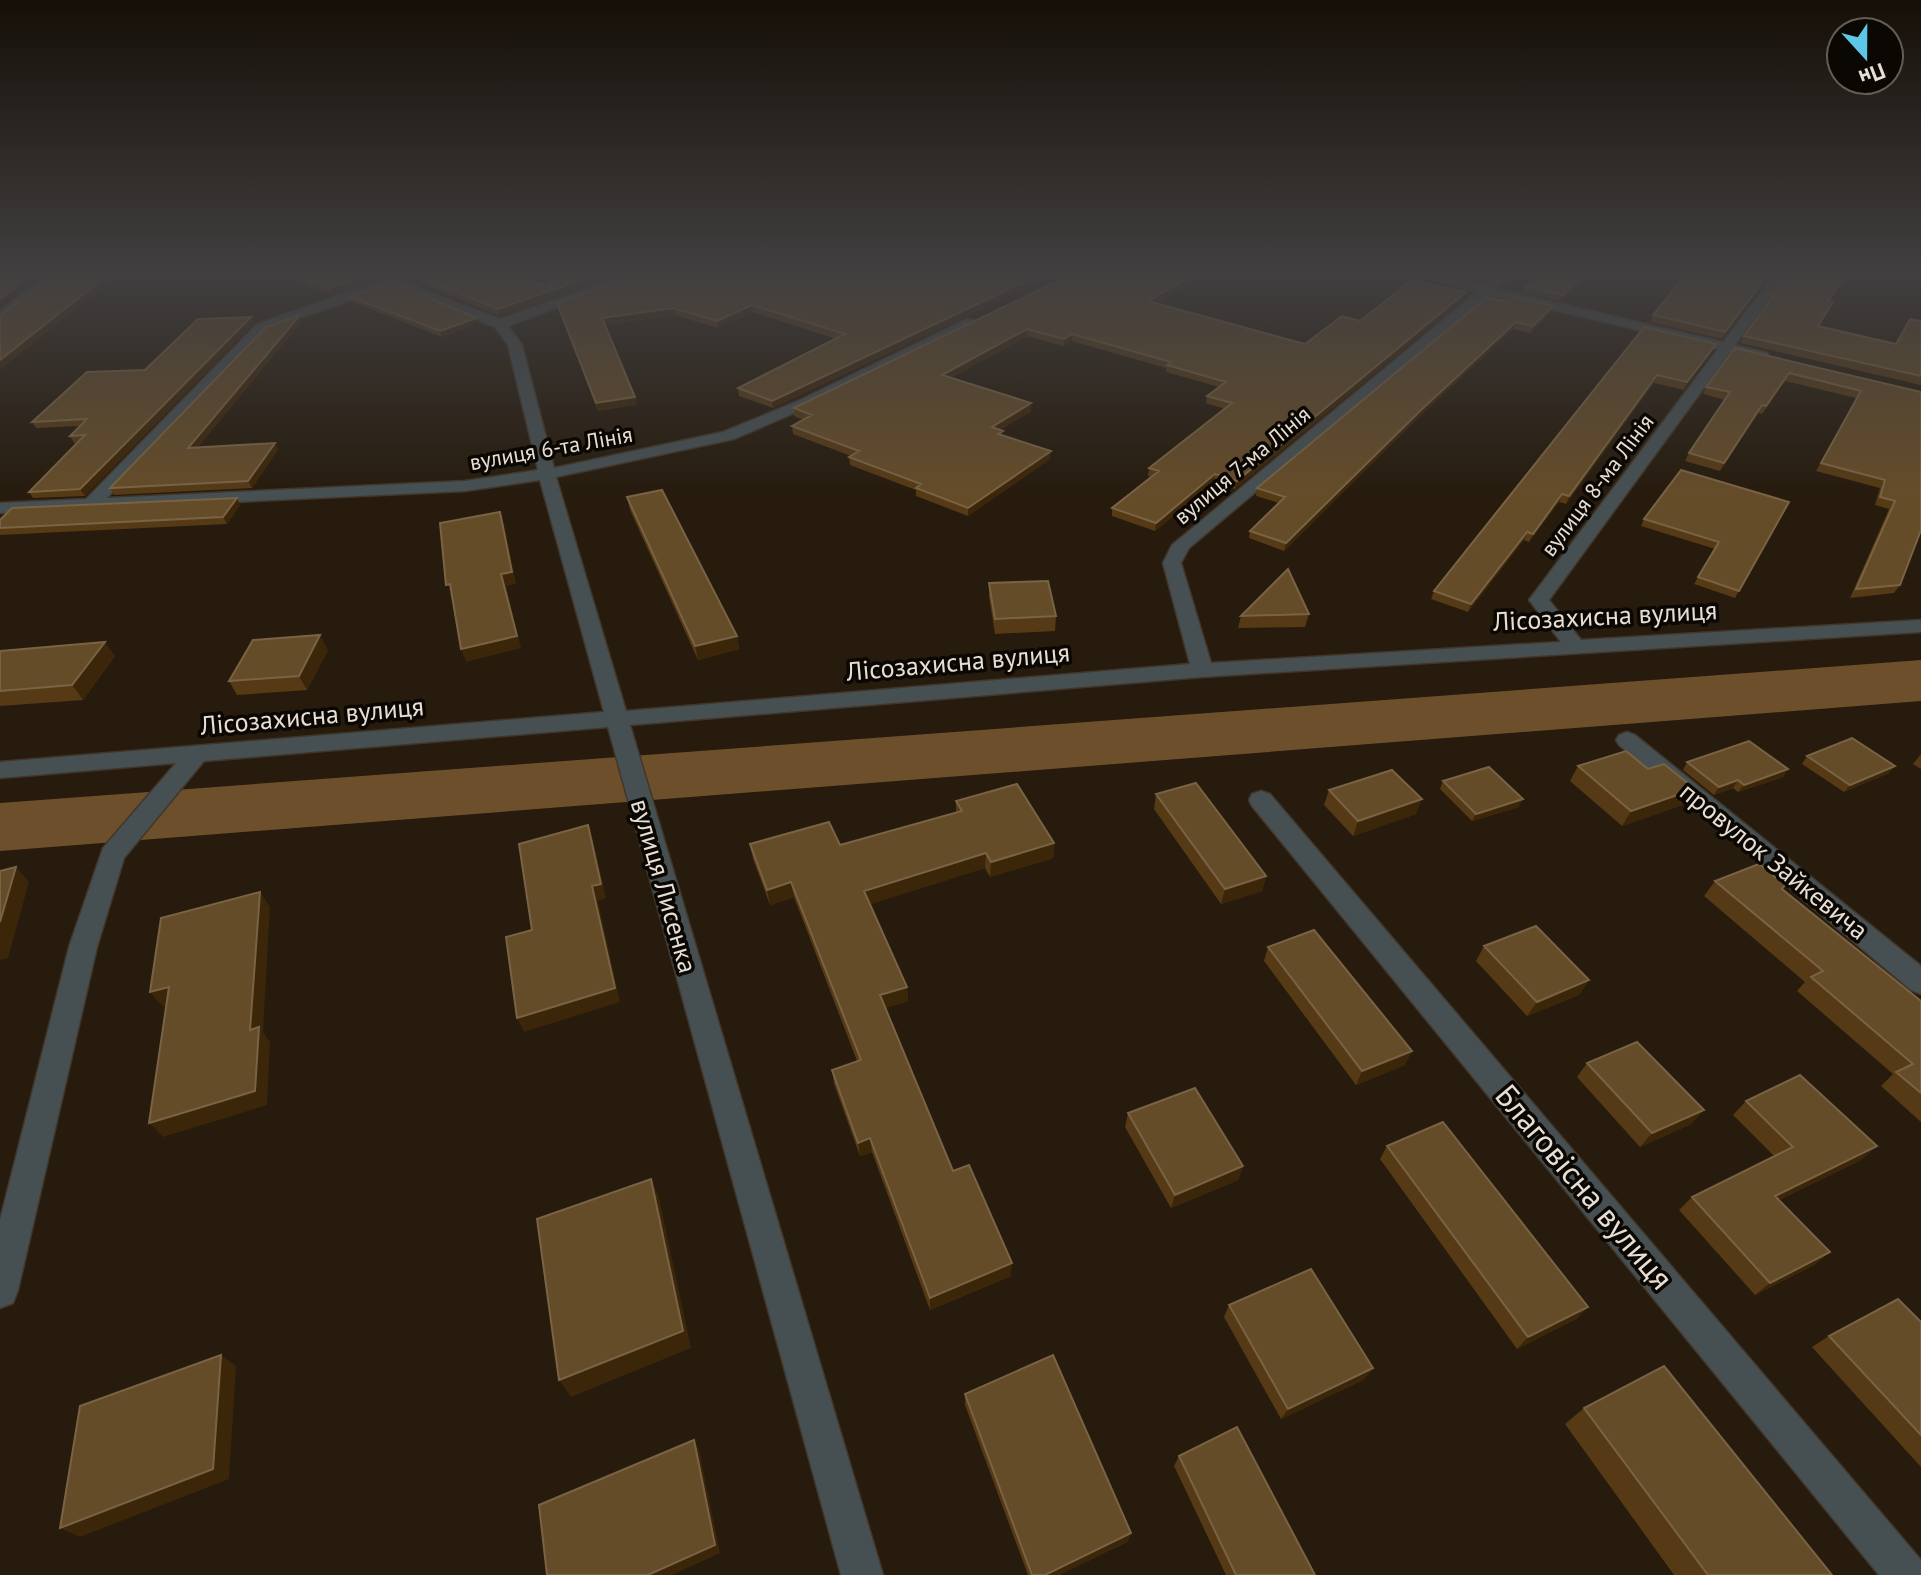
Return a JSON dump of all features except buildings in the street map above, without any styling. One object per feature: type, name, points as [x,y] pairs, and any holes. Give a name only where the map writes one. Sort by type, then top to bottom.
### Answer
[{"type":"street","points":[[91,504],[242,348]]},
{"type":"street","name":"вулиця Лисенка","points":[[516,348],[547,474],[616,719],[862,1575]]},
{"type":"street","name":"вулиця 6-та Лінія","points":[[0,508],[465,486],[547,474],[728,436],[920,348]]},
{"type":"street","name":"вулиця 7-ма Лінія","points":[[1202,670],[1172,563],[1181,545],[1417,348]]},
{"type":"street","points":[[1727,348],[1772,358]]},
{"type":"street","name":"вулиця 8-ма Лінія","points":[[1574,645],[1539,600],[1727,348]]},
{"type":"street","name":"Лісозахисна вулиця","points":[[0,770],[1202,670],[1921,626]]},
{"type":"street","name":"провулок Зайкевича","points":[[1627,740],[1921,982]]},
{"type":"street","points":[[0,1290],[83,947],[112,855],[197,754]]},
{"type":"street","name":"Благовісна вулиця","points":[[1261,800],[1906,1575]]},
{"type":"shaded area","points":[[1921,660],[1921,701],[0,851],[0,803]]}]
